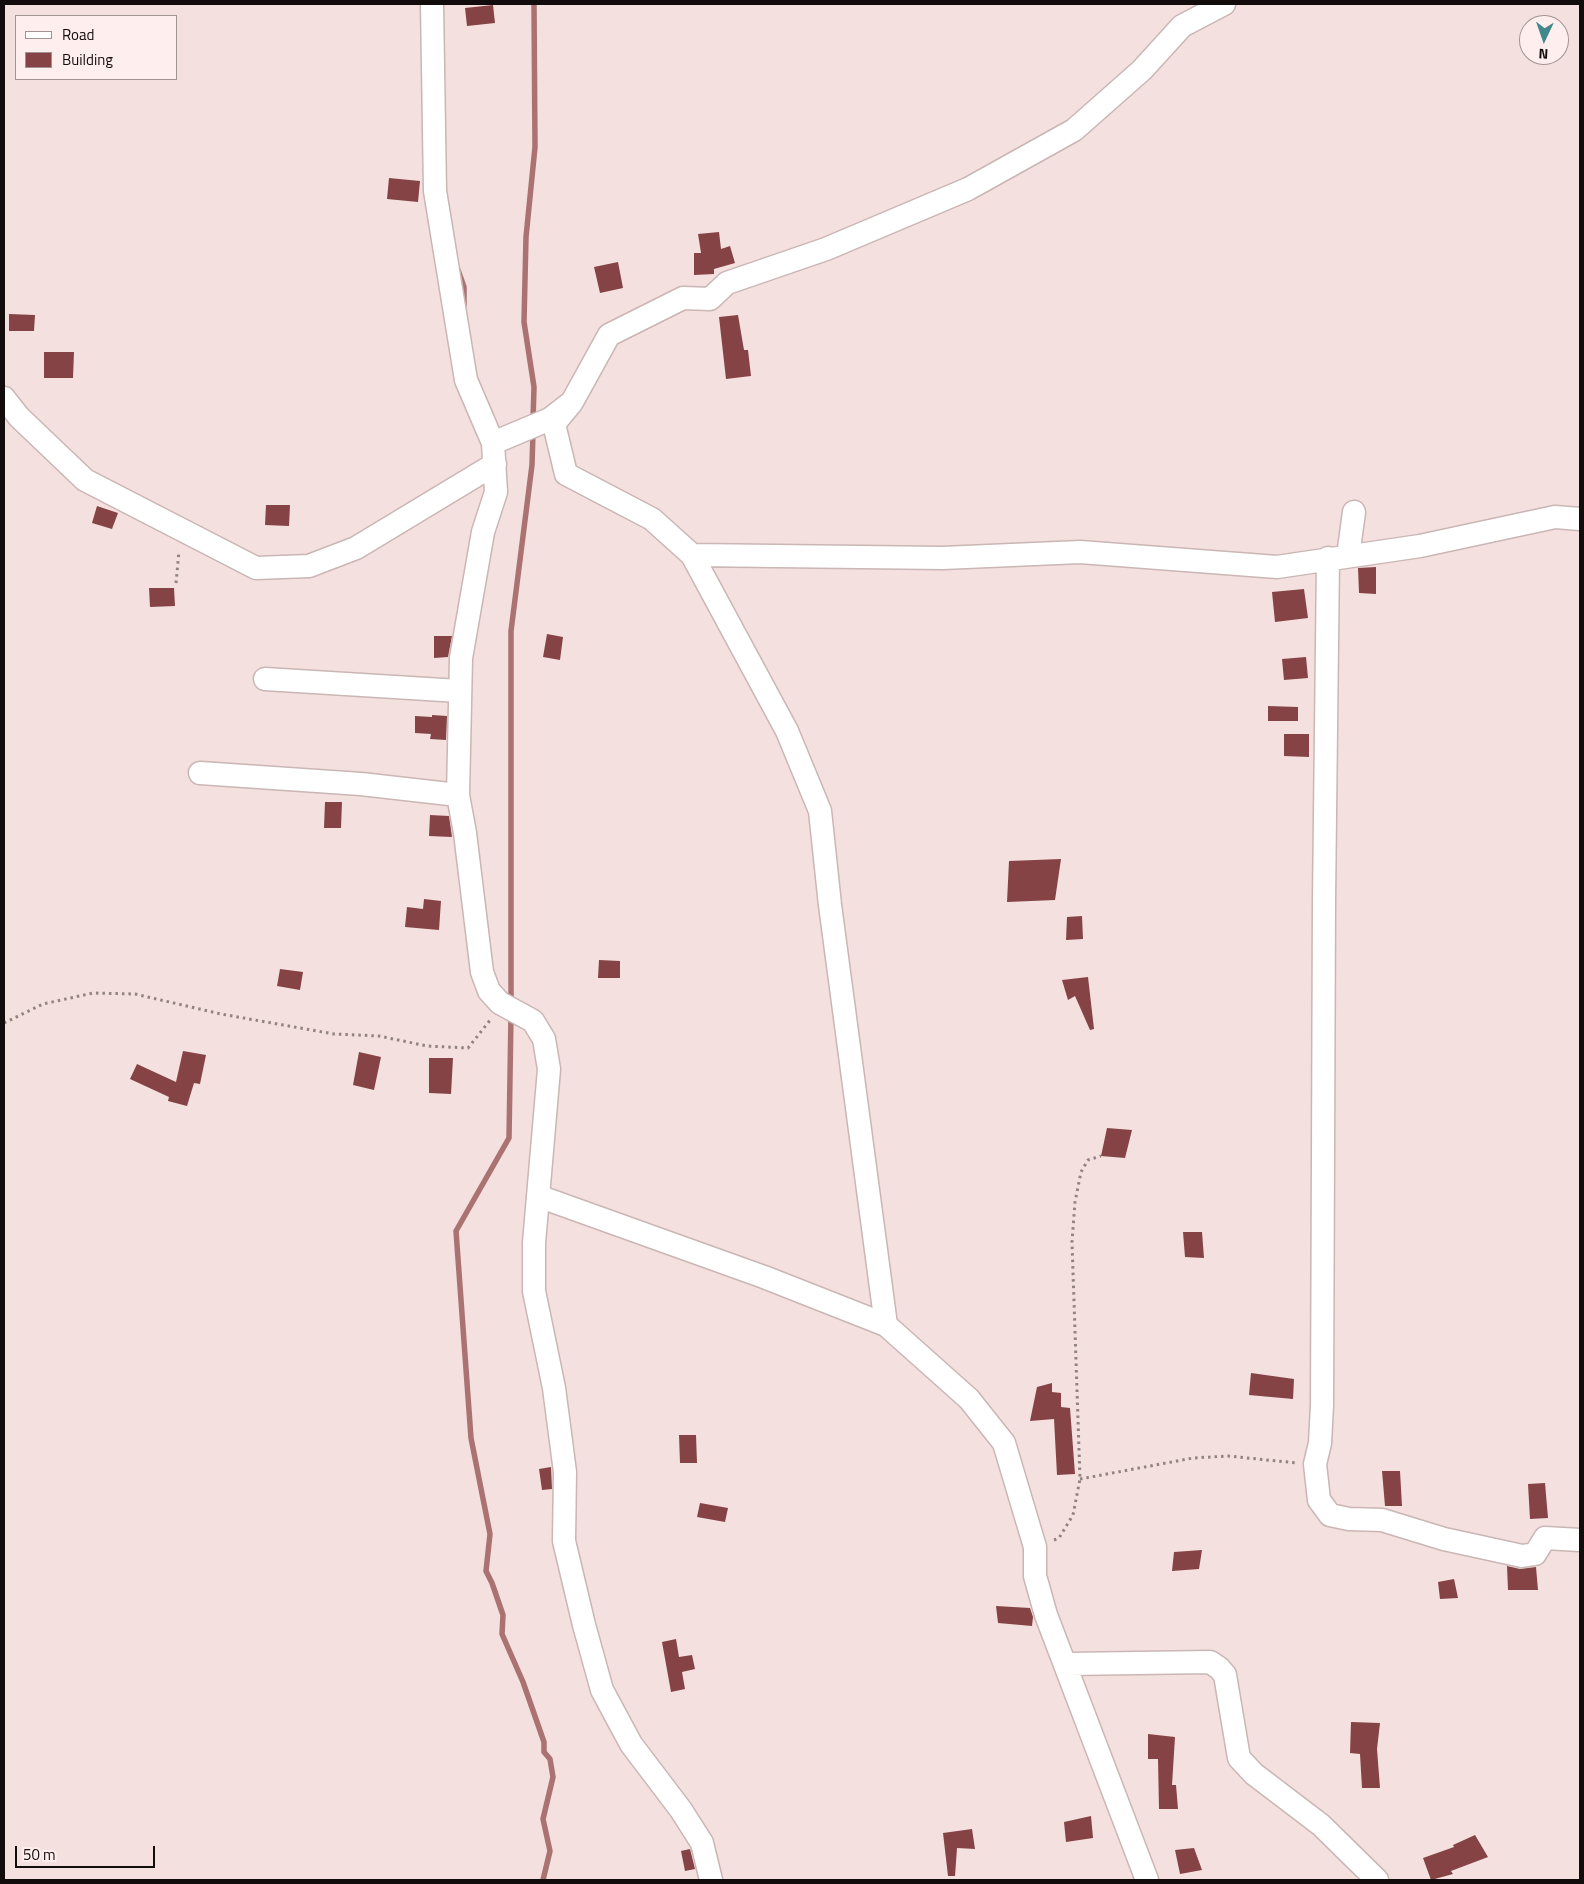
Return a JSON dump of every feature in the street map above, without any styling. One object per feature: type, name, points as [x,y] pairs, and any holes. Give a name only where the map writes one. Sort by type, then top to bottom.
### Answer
[{"type":"street","points":[[432,4],[435,191],[466,380],[494,453],[496,492],[483,532],[461,658],[458,796],[466,833],[482,972],[488,991],[509,1009],[533,1021],[544,1039],[548,1069],[534,1243],[534,1291],[554,1388],[565,1472],[564,1541],[602,1690],[631,1744],[681,1810],[702,1843],[711,1880]]},
{"type":"street","points":[[886,1325],[831,915],[820,811],[786,731],[692,555],[652,520],[566,474],[554,424],[572,402],[608,335],[683,298],[710,298],[727,283],[826,249],[968,189],[1074,130],[1142,70],[1182,26],[1224,4]]},
{"type":"street","points":[[4,398],[19,417],[85,480],[256,568],[309,566],[356,548],[494,453],[550,419],[572,402]]},
{"type":"street","points":[[1354,512],[1338,557],[1324,901],[1322,1405],[1320,1443],[1314,1464],[1319,1500],[1330,1516],[1349,1519],[1382,1520],[1444,1539],[1522,1556],[1535,1554],[1545,1538],[1580,1540]]},
{"type":"street","points":[[692,555],[943,558],[1080,552],[1277,566],[1420,546],[1555,517],[1580,519]]},
{"type":"street","points":[[265,679],[460,691]]},
{"type":"street","points":[[200,773],[361,784],[458,796]]},
{"type":"street","points":[[538,1196],[764,1276],[886,1325],[969,1399],[1004,1443],[1034,1547],[1035,1576],[1044,1608],[1147,1880]]},
{"type":"street","points":[[1066,1664],[1210,1662],[1219,1668],[1225,1675],[1237,1748],[1243,1762],[1254,1774],[1321,1825],[1377,1880]]},
{"type":"path","points":[[176,583],[180,528]]},
{"type":"path","points":[[4,1023],[43,1004],[93,993],[135,994],[221,1014],[334,1034],[379,1036],[427,1046],[468,1048],[509,1009]]},
{"type":"path","points":[[1034,1547],[1059,1538],[1073,1515],[1080,1479],[1072,1242],[1075,1202],[1081,1172],[1088,1160],[1101,1156]]},
{"type":"path","points":[[1080,1479],[1193,1458],[1228,1456],[1314,1464]]},
{"type":"building","points":[[493,5],[495,23],[467,26],[465,8]]},
{"type":"building","points":[[389,178],[420,181],[418,202],[387,199]]},
{"type":"building","points":[[719,232],[721,249],[730,246],[735,263],[714,269],[714,274],[694,275],[694,253],[701,253],[698,234]]},
{"type":"building","points":[[618,262],[623,288],[600,293],[594,267]]},
{"type":"building","points":[[9,314],[35,315],[34,331],[9,331]]},
{"type":"building","points":[[738,315],[744,350],[748,350],[751,376],[726,379],[719,317]]},
{"type":"building","points":[[44,352],[74,352],[73,378],[44,378]]},
{"type":"building","points":[[266,505],[290,505],[289,526],[265,525]]},
{"type":"building","points":[[97,506],[118,513],[112,529],[92,523]]},
{"type":"building","points":[[1376,567],[1376,594],[1359,593],[1358,568]]},
{"type":"building","points":[[149,588],[174,588],[175,606],[150,607]]},
{"type":"building","points":[[1304,589],[1308,618],[1275,622],[1272,592]]},
{"type":"building","points":[[547,634],[563,637],[560,660],[543,657]]},
{"type":"building","points":[[434,636],[452,636],[448,657],[434,658]]},
{"type":"building","points":[[1306,657],[1308,678],[1284,680],[1282,659]]},
{"type":"building","points":[[1268,706],[1298,707],[1298,721],[1268,721]]},
{"type":"building","points":[[432,715],[447,716],[446,740],[430,739],[431,734],[415,733],[415,716],[432,717]]},
{"type":"building","points":[[1284,734],[1309,734],[1309,757],[1284,756]]},
{"type":"building","points":[[325,802],[342,802],[341,828],[324,828]]},
{"type":"building","points":[[430,815],[449,816],[452,837],[429,836]]},
{"type":"building","points":[[1061,859],[1055,900],[1007,902],[1009,861]]},
{"type":"building","points":[[424,899],[441,901],[439,930],[405,927],[407,907],[423,909]]},
{"type":"building","points":[[1082,916],[1083,939],[1066,940],[1067,917]]},
{"type":"building","points":[[599,960],[620,961],[620,978],[598,978]]},
{"type":"building","points":[[280,969],[303,972],[300,990],[277,986]]},
{"type":"building","points":[[1088,977],[1094,1029],[1090,1030],[1075,996],[1068,1000],[1062,980]]},
{"type":"building","points":[[183,1051],[206,1055],[200,1084],[194,1083],[187,1106],[168,1101],[169,1097],[130,1079],[137,1064],[176,1082]]},
{"type":"building","points":[[359,1052],[381,1057],[374,1090],[353,1085]]},
{"type":"building","points":[[429,1058],[453,1058],[451,1094],[429,1093]]},
{"type":"building","points":[[1107,1128],[1132,1130],[1125,1158],[1101,1156]]},
{"type":"building","points":[[1183,1232],[1202,1232],[1204,1258],[1185,1257]]},
{"type":"building","points":[[1251,1373],[1294,1379],[1293,1399],[1249,1395]]},
{"type":"building","points":[[1052,1383],[1052,1392],[1061,1393],[1061,1407],[1070,1408],[1075,1474],[1057,1475],[1054,1419],[1030,1421],[1037,1387]]},
{"type":"building","points":[[679,1435],[696,1435],[697,1463],[680,1463]]},
{"type":"building","points":[[551,1467],[552,1489],[542,1490],[539,1469]]},
{"type":"building","points":[[1382,1471],[1400,1471],[1402,1506],[1385,1506]]},
{"type":"building","points":[[1545,1483],[1548,1518],[1530,1519],[1528,1484]]},
{"type":"building","points":[[700,1503],[728,1508],[725,1522],[697,1517]]},
{"type":"building","points":[[1202,1550],[1199,1569],[1172,1571],[1174,1552]]},
{"type":"building","points":[[1507,1566],[1520,1569],[1536,1567],[1538,1590],[1508,1590]]},
{"type":"building","points":[[1454,1579],[1458,1598],[1440,1599],[1438,1582]]},
{"type":"building","points":[[996,1606],[1030,1608],[1033,1617],[1032,1626],[998,1623]]},
{"type":"building","points":[[676,1639],[679,1657],[692,1655],[695,1669],[682,1672],[685,1689],[671,1692],[662,1642]]},
{"type":"building","points":[[1351,1722],[1380,1723],[1377,1749],[1380,1788],[1362,1788],[1360,1754],[1350,1753]]},
{"type":"building","points":[[1148,1734],[1175,1737],[1172,1785],[1176,1785],[1178,1809],[1159,1809],[1158,1759],[1148,1759]]},
{"type":"building","points":[[1091,1816],[1093,1838],[1066,1842],[1064,1822]]},
{"type":"building","points":[[972,1829],[975,1849],[957,1848],[955,1876],[948,1876],[943,1833]]},
{"type":"building","points":[[1475,1835],[1488,1857],[1451,1871],[1453,1874],[1431,1880],[1423,1858],[1454,1847],[1453,1845]]},
{"type":"building","points":[[1194,1848],[1202,1870],[1180,1874],[1175,1850]]},
{"type":"building","points":[[690,1849],[695,1869],[685,1871],[681,1851]]},
{"type":"waterway","points":[[533,421],[534,387],[524,322],[526,237],[535,147],[534,4]]},
{"type":"waterway","points":[[458,270],[464,287],[464,305]]},
{"type":"waterway","points":[[511,1002],[511,631],[532,465],[533,432]]},
{"type":"waterway","points":[[511,1016],[509,1138],[456,1231],[471,1438],[490,1534],[486,1571],[503,1615],[502,1634],[523,1682],[544,1742],[544,1752],[550,1759],[553,1777],[543,1819],[550,1851],[543,1880]]}]
